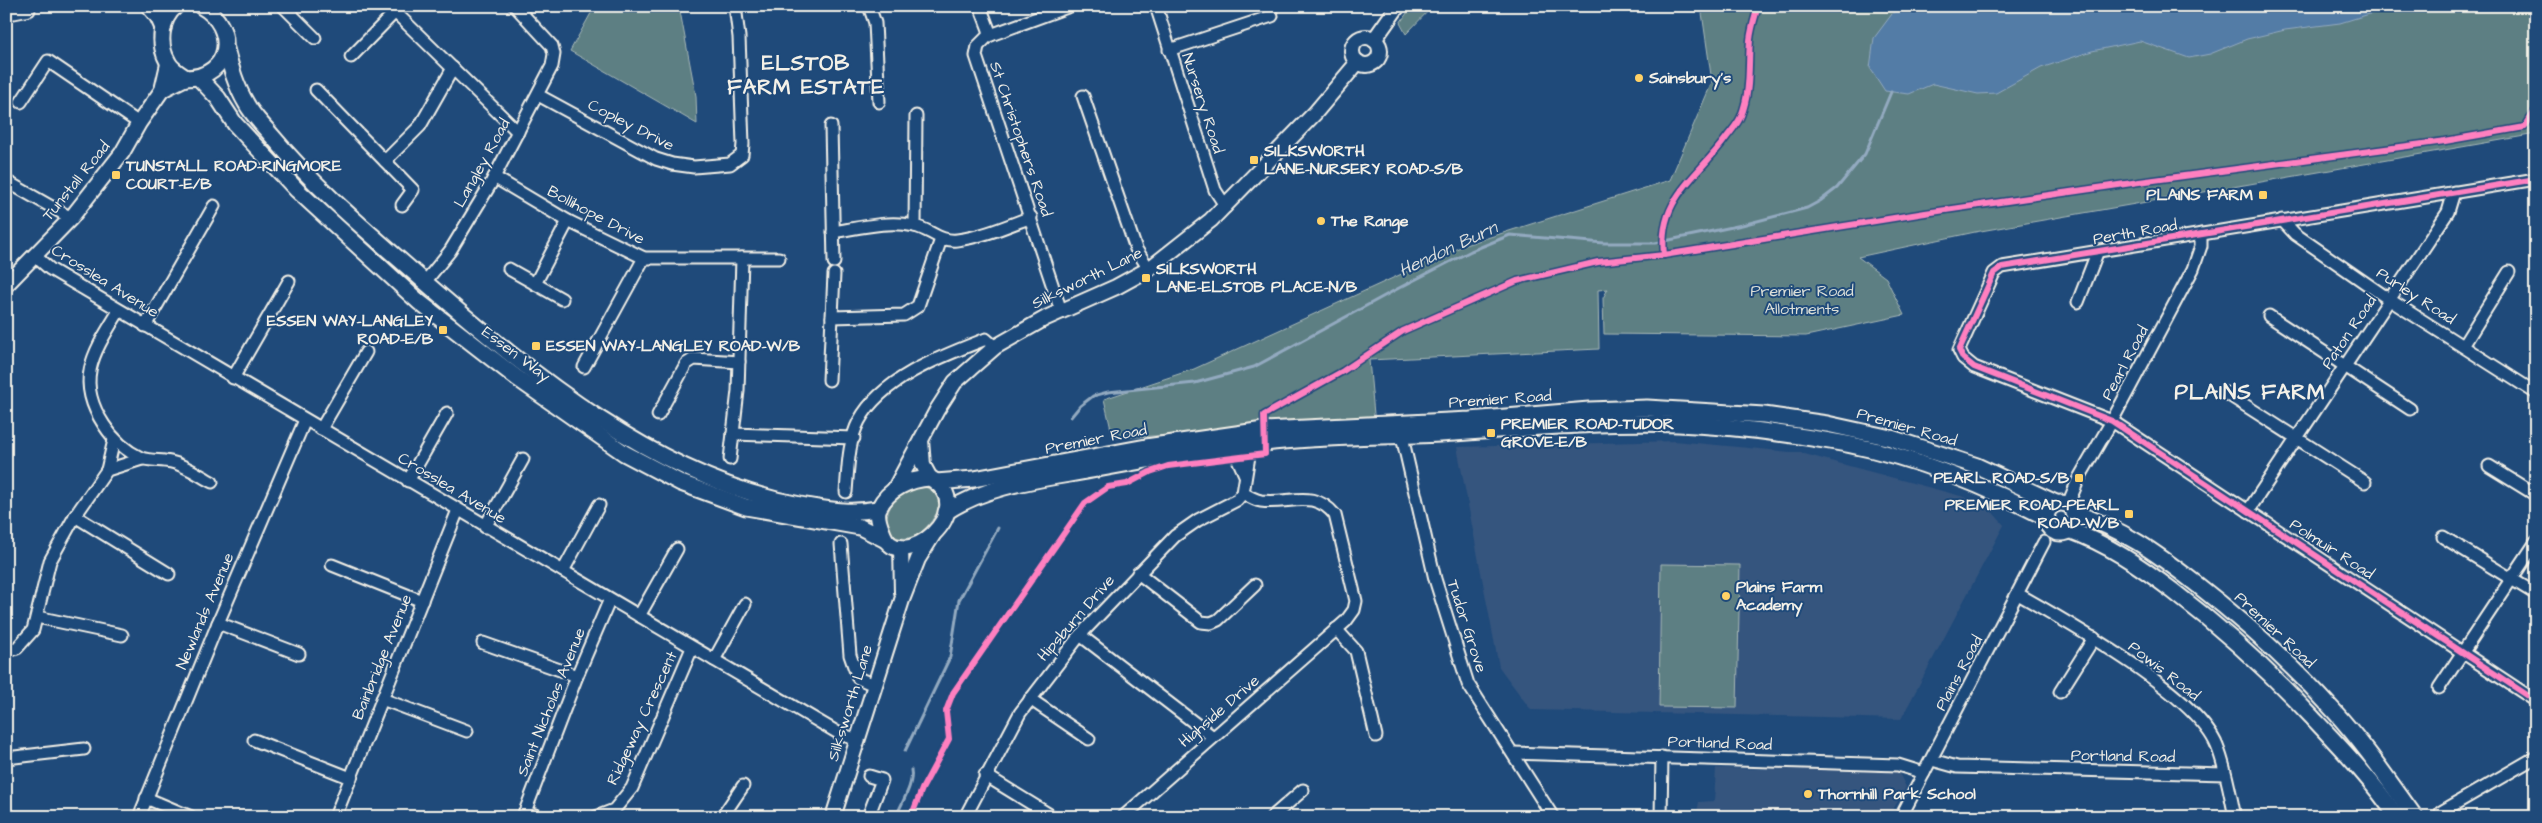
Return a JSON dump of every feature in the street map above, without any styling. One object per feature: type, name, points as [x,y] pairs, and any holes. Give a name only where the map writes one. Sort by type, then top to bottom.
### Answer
[{"type":"main road","points":[[149,6],[158,17],[163,28]]},
{"type":"main road","points":[[163,28],[166,18],[176,6]]},
{"type":"main road","points":[[201,6],[211,12],[218,13],[226,49]]},
{"type":"main road","name":"Tunstall Road","points":[[163,28],[163,50],[168,64]]},
{"type":"main road","name":"Tunstall Road","points":[[193,78],[210,72],[222,61],[226,49]]},
{"type":"main road","name":"Essen Way","points":[[226,49],[232,73],[246,105],[299,168],[469,322],[596,416],[642,444],[684,465],[742,490],[784,502],[854,513],[878,508]]},
{"type":"main road","points":[[168,64],[193,78]]},
{"type":"main road","name":"Essen Way","points":[[193,78],[218,98],[235,124],[297,190],[419,302],[517,378],[624,453],[681,483],[746,507],[860,526],[884,539]]},
{"type":"main road","name":"Premier Road","points":[[902,548],[920,546],[941,525],[946,512],[963,501],[978,495],[1036,481],[1148,460],[1256,444],[1647,408],[1764,414],[1827,424],[1891,438],[1977,466],[2066,507],[2106,523],[2142,544],[2246,623],[2289,664],[2335,712],[2381,768],[2415,817]]},
{"type":"main road","name":"Premier Road","points":[[878,508],[894,490],[915,479],[974,479],[1146,447],[1264,430],[1401,430],[1608,424],[1678,424],[1760,431],[1827,440],[1878,450],[1943,470],[1987,488],[2047,518]]},
{"type":"main road","points":[[933,480],[944,491],[946,512]]},
{"type":"main road","points":[[2066,507],[2073,522],[2065,533],[2054,532],[2046,524],[2047,518],[2066,507]]},
{"type":"main road","points":[[878,508],[878,521],[884,539],[892,545],[902,548]]},
{"type":"main road","points":[[2069,530],[2094,539],[2126,557],[2228,633],[2327,732],[2382,795],[2392,815]]},
{"type":"street","points":[[284,6],[315,38]]},
{"type":"street","name":"Langley Road","points":[[425,282],[450,251],[494,177],[552,66],[554,52],[552,46],[515,6]]},
{"type":"street","name":"Copley Drive","points":[[538,95],[656,159],[694,167],[730,164],[742,155],[743,144],[739,36],[735,6]]},
{"type":"street","points":[[869,6],[875,23],[879,102]]},
{"type":"street","points":[[980,6],[991,35],[1070,6]]},
{"type":"street","name":"Nursery Road","points":[[1156,6],[1215,190],[1226,207]]},
{"type":"street","points":[[1358,62],[1353,56],[1354,42],[1362,37],[1374,40],[1398,6]]},
{"type":"street","points":[[352,57],[398,9],[453,68],[518,132]]},
{"type":"street","points":[[6,10],[14,13],[29,10]]},
{"type":"street","points":[[1169,50],[1272,16]]},
{"type":"street","name":"St Christophers Road","points":[[991,35],[984,38],[978,46],[977,61],[1031,217],[1061,311]]},
{"type":"street","name":"Silksworth Lane","points":[[894,490],[937,410],[955,382],[995,347],[1061,311],[1149,270],[1226,207],[1315,113],[1358,62],[1370,64],[1377,58],[1379,46],[1374,40]]},
{"type":"street","points":[[21,102],[48,61],[139,123]]},
{"type":"street","name":"Tunstall Road","points":[[6,285],[71,218],[122,153],[139,123],[162,90],[168,64]]},
{"type":"street","points":[[385,161],[420,126],[436,102],[453,68]]},
{"type":"street","name":"Tunstall Road","points":[[162,90],[193,78]]},
{"type":"street","points":[[316,90],[413,190],[402,204]]},
{"type":"street","points":[[1083,96],[1136,249],[1149,270]]},
{"type":"street","points":[[915,226],[916,116]]},
{"type":"street","points":[[829,380],[834,268],[831,126]]},
{"type":"street","name":"Bollihope Drive","points":[[494,177],[568,221],[644,258],[779,258]]},
{"type":"street","name":"Perth Road","points":[[2112,422],[1974,367],[1963,358],[1960,350],[1994,273],[2002,267],[2097,253],[2282,220],[2536,179]]},
{"type":"street","points":[[6,181],[71,218]]},
{"type":"street","name":"Paton Road","points":[[2248,511],[2448,212],[2454,192]]},
{"type":"street","points":[[146,326],[214,206]]},
{"type":"street","points":[[833,232],[891,224],[915,226],[941,239],[956,240],[989,232],[1031,217]]},
{"type":"street","name":"Purley Road","points":[[2282,220],[2295,234],[2390,300],[2535,391]]},
{"type":"street","points":[[535,284],[568,221]]},
{"type":"street","name":"Pearl Road","points":[[2066,507],[2079,478],[2112,422],[2195,263],[2201,246],[2201,234]]},
{"type":"street","points":[[832,317],[904,315],[918,306],[941,239]]},
{"type":"street","points":[[2078,302],[2097,253]]},
{"type":"street","name":"Crosslea Avenue","points":[[35,256],[50,269],[119,311],[485,527],[840,734],[858,740]]},
{"type":"street","points":[[584,367],[644,258]]},
{"type":"street","points":[[730,459],[738,362],[742,258]]},
{"type":"street","points":[[509,269],[562,299]]},
{"type":"street","points":[[2463,346],[2508,272]]},
{"type":"street","points":[[233,378],[289,282]]},
{"type":"street","points":[[119,311],[92,358],[88,376],[89,393],[94,410],[114,440],[142,458],[173,462],[212,482]]},
{"type":"street","points":[[2269,316],[2344,368],[2410,409]]},
{"type":"street","points":[[846,492],[858,422],[879,393],[936,358],[986,339],[995,347]]},
{"type":"street","points":[[321,429],[366,352]]},
{"type":"street","points":[[658,416],[686,364],[694,359],[738,362]]},
{"type":"street","points":[[2226,394],[2365,482]]},
{"type":"street","points":[[408,481],[447,413]]},
{"type":"street","name":"Newlands Avenue","points":[[139,817],[218,623],[305,420]]},
{"type":"street","name":"Polmuir Road","points":[[2112,422],[2536,701]]},
{"type":"street","name":"Tudor Grove","points":[[1401,430],[1435,579],[1468,684],[1553,817]]},
{"type":"street","points":[[733,434],[854,438]]},
{"type":"street","points":[[6,652],[17,648],[33,630],[50,561],[75,516],[107,470],[114,440]]},
{"type":"street","points":[[921,440],[922,465],[933,480]]},
{"type":"street","points":[[1243,493],[1250,456],[1256,444]]},
{"type":"street","points":[[1229,448],[1238,457],[1245,475]]},
{"type":"street","points":[[107,470],[142,458]]},
{"type":"street","points":[[485,527],[523,459]]},
{"type":"street","points":[[2489,466],[2536,495]]},
{"type":"street","name":"Hipsburn Drive","points":[[965,817],[985,775],[1030,699],[1080,635],[1175,536],[1198,520],[1237,500],[1243,493]]},
{"type":"street","name":"Highside Drive","points":[[1123,817],[1346,621],[1354,610],[1356,601],[1335,515],[1328,506],[1316,500],[1260,501],[1243,493]]},
{"type":"street","points":[[563,571],[599,505]]},
{"type":"street","name":"Bainbridge Avenue","points":[[335,817],[458,510]]},
{"type":"street","points":[[75,516],[169,574]]},
{"type":"street","name":"Silksworth Lane","points":[[833,817],[902,600],[918,559],[933,534]]},
{"type":"street","points":[[2443,536],[2536,594]]},
{"type":"street","name":"Plains Road","points":[[1901,817],[2044,542]]},
{"type":"street","points":[[2439,688],[2536,542]]},
{"type":"street","points":[[841,544],[850,654],[858,678],[874,685]]},
{"type":"street","name":"Silksworth Lane","points":[[902,548],[902,600]]},
{"type":"street","points":[[639,616],[677,550]]},
{"type":"street","points":[[332,565],[422,601]]},
{"type":"street","points":[[1138,573],[1201,622],[1218,620],[1255,584]]},
{"type":"street","name":"Powis Road","points":[[2018,594],[2094,638],[2166,690],[2202,722],[2217,745],[2235,817]]},
{"type":"street","name":"Saint Nicholas Avenue","points":[[524,814],[577,676],[610,599]]},
{"type":"street","points":[[714,660],[745,604]]},
{"type":"street","points":[[37,617],[122,635]]},
{"type":"street","points":[[218,623],[299,654]]},
{"type":"street","points":[[1336,629],[1356,651],[1376,736]]},
{"type":"street","points":[[1080,635],[1214,737]]},
{"type":"street","points":[[2060,692],[2094,638]]},
{"type":"street","points":[[483,643],[577,676]]},
{"type":"street","name":"Ridgeway Crescent","points":[[596,817],[614,810],[632,788],[692,648]]},
{"type":"street","points":[[382,699],[467,731]]},
{"type":"street","points":[[1030,699],[1089,739]]},
{"type":"street","points":[[254,740],[351,778]]},
{"type":"street","points":[[6,758],[84,749]]},
{"type":"street","name":"Portland Road","points":[[1513,753],[1898,765],[1924,774]]},
{"type":"street","points":[[1661,817],[1662,757]]},
{"type":"street","points":[[2441,812],[2536,757]]},
{"type":"street","name":"Portland Road","points":[[1932,760],[1957,767],[2225,774]]},
{"type":"street","points":[[985,775],[1053,817]]},
{"type":"street","points":[[868,817],[882,780],[869,776]]},
{"type":"street","points":[[722,817],[743,786]]},
{"type":"street","points":[[1272,817],[1302,790]]},
{"type":"street","points":[[146,798],[190,817]]},
{"type":"street","points":[[524,814],[541,817]]},
{"type":"shaded area","points":[[1898,6],[2021,6],[2023,9],[2053,6],[2396,6],[2340,23],[2285,30],[2247,39],[2210,54],[2189,58],[2140,41],[2092,51],[2041,68],[1996,93],[1978,94],[1933,84],[1909,94],[1885,91],[1870,68],[1874,38]]},
{"type":"shaded area","name":"Plains Farm Academy","points":[[1675,441],[1801,453],[1961,496],[1989,508],[2004,525],[1901,719],[1531,710],[1499,667],[1457,447]]},
{"type":"shaded area","name":"Thornhill Park School","points":[[1716,768],[1898,771],[1906,787],[1889,817],[1696,817],[1699,802],[1714,801]]},
{"type":"green space","points":[[595,6],[679,6],[696,96],[697,124],[570,51]]},
{"type":"green space","points":[[1412,6],[1433,6],[1406,34],[1400,23]]},
{"type":"green space","name":"Premier Road Allotments","points":[[1701,6],[2536,6],[2536,134],[1975,232],[1858,257],[1886,278],[1904,315],[1806,336],[1604,334],[1603,298],[1608,289],[1598,290],[1599,349],[1369,360],[1375,425],[1113,438],[1104,399],[1194,369],[1465,245],[1670,180],[1712,82]]},
{"type":"green space","points":[[918,486],[930,489],[935,494],[940,505],[932,520],[920,533],[913,537],[897,537],[888,533],[887,517],[892,504],[903,493]]},
{"type":"green space","points":[[1661,564],[1740,565],[1737,708],[1659,707]]},
{"type":"waterway","name":"Hendon Burn","points":[[1071,417],[1080,406],[1093,396],[1108,392],[1195,383],[1254,367],[1399,288],[1471,251],[1510,235],[1604,243],[1655,243],[1742,225],[1807,208],[1837,188],[1865,154],[1891,92]]},
{"type":"waterway","name":"Hendon Burn","points":[[905,751],[950,657],[959,600],[998,528]]},
{"type":"waterway","name":"Hendon Burn","points":[[896,817],[911,782],[911,770]]},
{"type":"cycle path","points":[[1664,255],[1664,235],[1667,218],[1673,204],[1681,190],[1714,152],[1741,116],[1748,88],[1751,36],[1758,6]]},
{"type":"cycle path","points":[[911,817],[922,789],[949,739],[946,711],[953,693],[1085,503],[1108,487],[1127,484],[1150,472],[1168,466],[1265,454],[1264,415],[1343,371],[1403,331],[1517,281],[1598,262],[1664,255],[1925,213],[2139,182],[2445,141],[2525,127],[2536,109]]},
{"type":"cycle path","points":[[2536,179],[2002,267],[1994,273],[1959,350],[1963,358],[1974,367],[2112,421],[2536,701]]},
{"type":"place","name":"Sainsbury's","points":[[1639,78]]},
{"type":"place","name":"SILKSWORTH LANE-NURSERY ROAD-S/B","points":[[1254,160]]},
{"type":"place","name":"TUNSTALL ROAD-RINGMORE COURT-E/B","points":[[116,175]]},
{"type":"place","name":"PLAINS FARM","points":[[2263,195]]},
{"type":"place","name":"The Range","points":[[1321,221]]},
{"type":"place","name":"SILKSWORTH LANE-ELSTOB PLACE-N/B","points":[[1146,278]]},
{"type":"place","name":"ESSEN WAY-LANGLEY ROAD-E/B","points":[[443,330]]},
{"type":"place","name":"ESSEN WAY-LANGLEY ROAD-W/B","points":[[536,346]]},
{"type":"place","name":"PREMIER ROAD-TUDOR GROVE-E/B","points":[[1491,433]]},
{"type":"place","name":"PEARL ROAD-S/B","points":[[2079,478]]},
{"type":"place","name":"PREMIER ROAD-PEARL ROAD-W/B","points":[[2129,514]]},
{"type":"place","name":"Plains Farm Academy","points":[[1726,596]]},
{"type":"place","name":"Thornhill Park School","points":[[1808,794]]},
{"type":"district","name":"ELSTOB FARM ESTATE","points":[[806,75]]},
{"type":"district","name":"PLAINS FARM","points":[[2250,392]]}]
